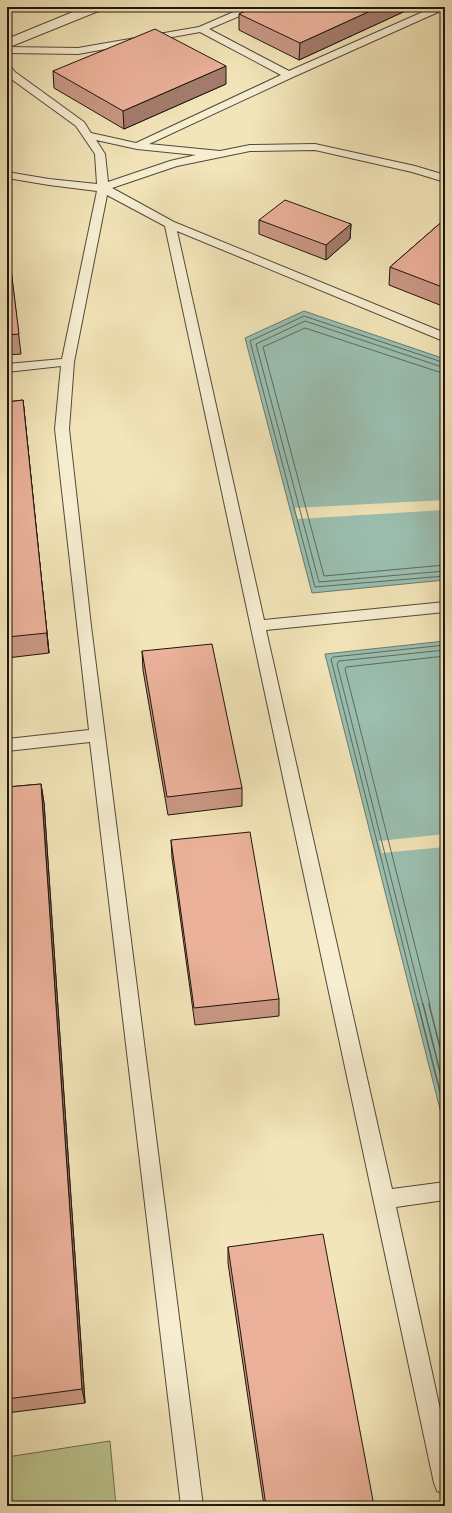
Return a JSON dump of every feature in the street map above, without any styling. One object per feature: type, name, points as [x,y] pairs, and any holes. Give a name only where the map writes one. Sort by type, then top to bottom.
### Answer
[{"type":"street","points":[[7,44],[96,7]]},
{"type":"lane","points":[[7,50],[78,51],[201,29],[253,7]]},
{"type":"lane","points":[[137,146],[289,75],[442,7]]},
{"type":"lane","points":[[201,29],[289,75]]},
{"type":"lane","points":[[7,69],[11,74],[80,124],[100,154],[103,188],[68,362],[62,429],[97,736],[192,1506]]},
{"type":"lane","points":[[87,135],[137,146],[221,154]]},
{"type":"lane","points":[[103,188],[174,163],[250,148],[315,147],[415,168],[445,179]]},
{"type":"lane","points":[[7,175],[49,182],[103,188],[170,224],[445,337]]},
{"type":"lane","points":[[170,224],[445,1483]]},
{"type":"lane","points":[[7,368],[68,362]]},
{"type":"lane","points":[[258,626],[445,607]]},
{"type":"lane","points":[[7,745],[97,736]]},
{"type":"lane","points":[[384,1199],[445,1191]]},
{"type":"green space","points":[[110,1441],[116,1506],[7,1506],[7,1457]]},
{"type":"water","points":[[304,311],[445,359],[445,580],[312,593],[245,338]]},
{"type":"water","points":[[445,641],[445,1129],[325,654]]},
{"type":"pier","points":[[445,500],[445,510],[297,519],[295,508]]},
{"type":"pier","points":[[445,834],[445,847],[382,853],[379,841]]},
{"type":"building","points":[[255,7],[379,7],[300,43],[239,14]]},
{"type":"building","points":[[155,29],[226,66],[123,111],[53,71]]},
{"type":"building","points":[[285,200],[351,224],[326,245],[259,220]]},
{"type":"building","points":[[445,219],[445,288],[390,267]]},
{"type":"building","points":[[7,237],[19,334],[7,335]]},
{"type":"building","points":[[23,400],[47,633],[7,637],[7,402]]},
{"type":"building","points":[[212,644],[242,788],[167,797],[142,651]]},
{"type":"building","points":[[41,784],[82,1389],[7,1399],[7,787]]},
{"type":"building","points":[[250,832],[279,999],[194,1008],[171,840]]},
{"type":"building","points":[[323,1234],[374,1506],[266,1506],[228,1247]]}]
